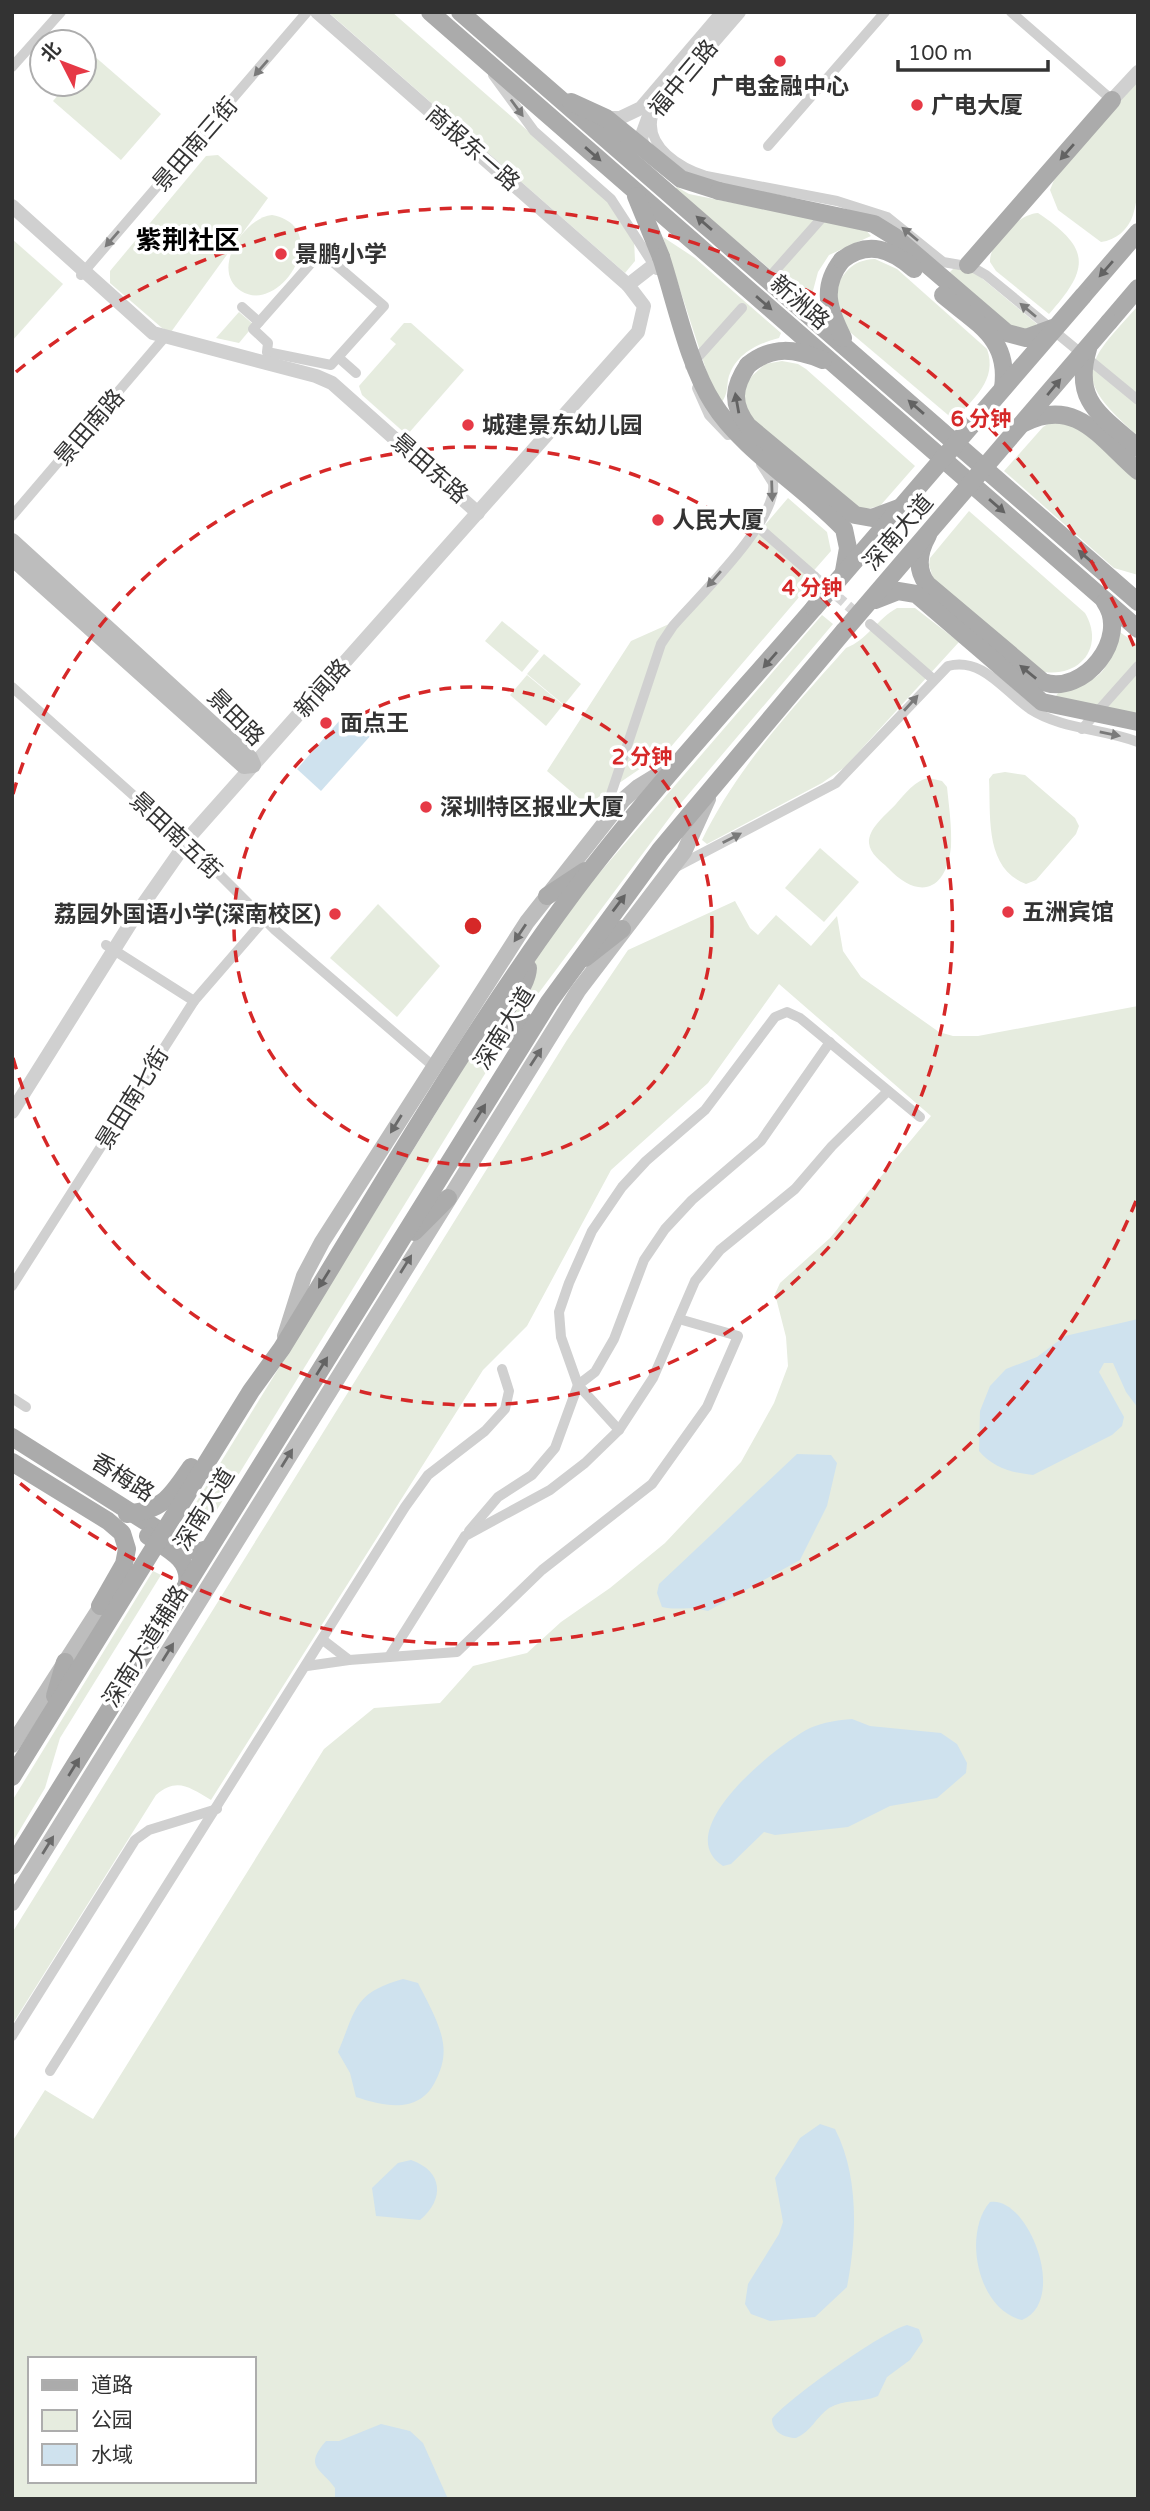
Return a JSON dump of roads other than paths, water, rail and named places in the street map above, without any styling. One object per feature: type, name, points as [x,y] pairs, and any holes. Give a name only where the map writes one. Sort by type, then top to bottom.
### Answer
[{"type":"main road","name":"新洲路","points":[[430,12],[1138,629]]},
{"type":"main road","name":"新洲路","points":[[460,12],[1138,602]]},
{"type":"main road","points":[[554,94],[606,118],[681,179],[719,191],[867,221],[895,237],[1007,333],[1026,338],[1056,326]]},
{"type":"main road","points":[[968,265],[1112,100]]},
{"type":"main road","points":[[631,187],[647,216],[658,260],[707,394],[736,432],[844,529],[848,548],[844,574]]},
{"type":"main road","name":"深南大道","points":[[12,1777],[251,1391],[282,1348],[448,1078],[524,962],[597,863],[682,760],[1133,237],[1138,217]]},
{"type":"main road","points":[[848,348],[828,301],[830,279],[842,260],[852,253],[876,248],[901,258],[999,346],[1006,370],[1003,388]]},
{"type":"main road","name":"深南大道","points":[[12,1866],[571,969],[719,777],[844,631],[867,616],[930,532],[1138,288]]},
{"type":"main road","points":[[1089,346],[1082,377],[1087,400],[1138,448]]},
{"type":"main road","points":[[834,364],[806,353],[783,350],[769,352],[748,365],[736,386],[736,408],[748,426],[855,515],[872,517],[902,506]]},
{"type":"main road","points":[[1024,423],[1055,412],[1070,414],[1138,471]]},
{"type":"main road","points":[[930,532],[919,559],[922,576],[931,588],[1043,682],[1066,684],[1089,671],[1099,660],[1111,632],[1113,619],[1101,596]]},
{"type":"main road","name":"景田路","points":[[12,541],[249,763]]},
{"type":"main road","name":"景田路","points":[[12,558],[249,763]]},
{"type":"main road","points":[[1113,581],[1138,584]]},
{"type":"main road","points":[[867,616],[892,592],[916,594],[1042,702],[1138,722]]},
{"type":"main road","points":[[282,1348],[301,1285],[315,1253],[433,1066],[547,896],[631,793],[682,760]]},
{"type":"main road","name":"深南大道辅路","points":[[12,1903],[578,991],[689,842],[719,777]]},
{"type":"main road","points":[[547,896],[597,863]]},
{"type":"main road","points":[[571,969],[622,929]]},
{"type":"main road","points":[[524,962],[529,971],[498,1027],[499,1035],[505,1039],[514,1037],[549,1002]]},
{"type":"main road","points":[[392,1254],[448,1198]]},
{"type":"main road","points":[[126,1514],[167,1501],[221,1423],[251,1391]]},
{"type":"main road","name":"香梅路","points":[[12,1437],[161,1538],[194,1551],[208,1549]]},
{"type":"main road","name":"香梅路","points":[[12,1450],[126,1514]]},
{"type":"main road","points":[[12,1462],[108,1521],[122,1533],[127,1549],[124,1564],[100,1606],[12,1745]]},
{"type":"main road","name":"香梅路","points":[[161,1538],[185,1565],[187,1583]]},
{"type":"main road","points":[[100,1606],[132,1572],[144,1565]]},
{"type":"main road","points":[[48,1719],[65,1662]]},
{"type":"street","points":[[12,67],[61,12]]},
{"type":"street","name":"福中三路","points":[[606,118],[620,118],[641,108],[723,12]]},
{"type":"street","name":"福中三路","points":[[643,149],[643,126],[739,12]]},
{"type":"street","points":[[768,146],[885,12]]},
{"type":"street","points":[[1011,12],[1112,100],[1138,72]]},
{"type":"street","name":"景田南三街","points":[[83,273],[310,13]]},
{"type":"street","name":"商报东一路","points":[[310,13],[628,285]]},
{"type":"street","points":[[477,53],[534,131],[611,199],[658,260],[690,367],[709,415],[771,477],[774,490],[772,503],[758,527],[673,626],[662,644],[606,810],[607,820]]},
{"type":"street","points":[[659,105],[651,124],[654,138],[661,149],[687,169],[706,176],[836,201],[880,214],[943,262],[968,265],[986,275],[1138,400]]},
{"type":"street","points":[[774,272],[836,201]]},
{"type":"street","name":"景田东路","points":[[12,206],[83,273]]},
{"type":"street","name":"景田东路","points":[[12,213],[164,340],[329,381],[475,510]]},
{"type":"street","points":[[321,252],[384,306],[331,365],[267,352],[268,343],[253,329],[259,322],[321,252]]},
{"type":"street","points":[[628,285],[658,260]]},
{"type":"street","name":"新闻路","points":[[12,1094],[183,840],[475,510],[638,332],[643,302],[628,285]]},
{"type":"street","points":[[242,307],[259,322]]},
{"type":"street","points":[[690,367],[742,308]]},
{"type":"street","name":"景田南路","points":[[12,516],[164,340]]},
{"type":"street","points":[[339,358],[356,373]]},
{"type":"street","points":[[758,527],[814,576]]},
{"type":"street","points":[[867,616],[933,679]]},
{"type":"street","points":[[671,869],[836,783],[948,666],[975,666],[1036,712],[1082,729],[1138,742]]},
{"type":"street","points":[[1082,729],[1138,666]]},
{"type":"street","name":"景田南五街","points":[[12,687],[183,840],[265,919],[433,1066]]},
{"type":"street","name":"景田南七街","points":[[12,1286],[194,1001],[265,919]]},
{"type":"street","points":[[110,947],[194,1001]]},
{"type":"street","name":"新闻路","points":[[12,1112],[110,947]]},
{"type":"street","points":[[619,1430],[578,1385],[561,1337],[559,1312],[592,1231],[622,1187],[646,1160],[705,1110],[775,1017],[787,1012],[830,1042],[920,1117]]},
{"type":"street","points":[[389,1657],[465,1536],[498,1497],[532,1475],[555,1448],[578,1385],[595,1372],[614,1339],[644,1260],[665,1229],[692,1200],[761,1141],[830,1042]]},
{"type":"street","points":[[465,1536],[550,1490],[585,1463],[619,1430],[653,1378],[695,1281],[720,1250],[795,1189],[832,1146],[888,1091]]},
{"type":"street","points":[[307,1666],[457,1652],[542,1570],[652,1484],[706,1407],[738,1336],[679,1319]]},
{"type":"street","points":[[50,2071],[405,1507],[428,1475],[485,1431],[505,1409],[509,1391],[502,1369]]},
{"type":"street","points":[[12,1398],[26,1407]]},
{"type":"street","points":[[323,1640],[349,1660]]},
{"type":"street","points":[[12,2036],[135,1840],[149,1830],[216,1809]]},
{"type":"water","points":[[347,712],[372,734],[321,791],[297,769]]},
{"type":"water","points":[[1138,1319],[1138,1408],[1126,1392],[1113,1363],[1104,1363],[1099,1372],[1124,1417],[1122,1426],[1112,1435],[1033,1475],[1003,1468],[979,1451],[980,1411],[990,1386],[1006,1369],[1037,1357],[1065,1336]]},
{"type":"water","points":[[797,1454],[831,1455],[837,1463],[827,1506],[800,1560],[708,1611],[662,1607],[657,1593],[659,1584]]},
{"type":"water","points":[[852,1719],[870,1726],[941,1733],[957,1744],[967,1763],[966,1773],[937,1798],[890,1806],[848,1827],[775,1835],[764,1832],[731,1864],[723,1866],[710,1851],[709,1832],[718,1811],[734,1790],[754,1769],[795,1737],[820,1724]]},
{"type":"water","points":[[403,1979],[418,1983],[436,2020],[444,2048],[440,2071],[429,2091],[412,2103],[390,2105],[356,2097],[350,2073],[338,2052],[353,2014],[365,1997],[374,1990]]},
{"type":"water","points":[[820,2124],[835,2129],[843,2147],[852,2186],[854,2227],[847,2287],[815,2317],[770,2321],[751,2314],[745,2304],[748,2284],[779,2234],[783,2222],[775,2178],[800,2138]]},
{"type":"water","points":[[411,2160],[422,2165],[435,2178],[437,2195],[434,2203],[420,2220],[376,2216],[372,2188],[398,2163]]},
{"type":"water","points":[[990,2202],[1004,2204],[1018,2215],[1038,2251],[1043,2272],[1042,2293],[1036,2309],[1022,2320],[1007,2313],[994,2302],[979,2269],[977,2233]]},
{"type":"water","points":[[907,2325],[919,2329],[923,2341],[910,2360],[887,2377],[878,2396],[829,2408],[806,2432],[796,2438],[777,2431],[772,2419],[796,2397],[858,2352]]},
{"type":"water","points":[[381,2424],[410,2431],[423,2443],[448,2499],[335,2499],[335,2488],[315,2462],[319,2450],[326,2441],[339,2441]]},
{"type":"tunnel","points":[[814,576],[862,618]]},
{"type":"place","name":"广电金融中心","points":[[780,61]]},
{"type":"place","name":"广电大厦","points":[[917,105]]},
{"type":"place","name":"景鹏小学","points":[[281,254]]},
{"type":"place","name":"城建景东幼儿园","points":[[468,425]]},
{"type":"place","name":"人民大厦","points":[[658,520]]},
{"type":"place","name":"面点王","points":[[326,723]]},
{"type":"place","name":"深圳特区报业大厦","points":[[426,807]]},
{"type":"place","name":"五洲宾馆","points":[[1008,912]]},
{"type":"place","name":"荔园外国语小学(深南校区)","points":[[335,914]]},
{"type":"district","name":"紫荆社区","points":[[188,240]]}]
